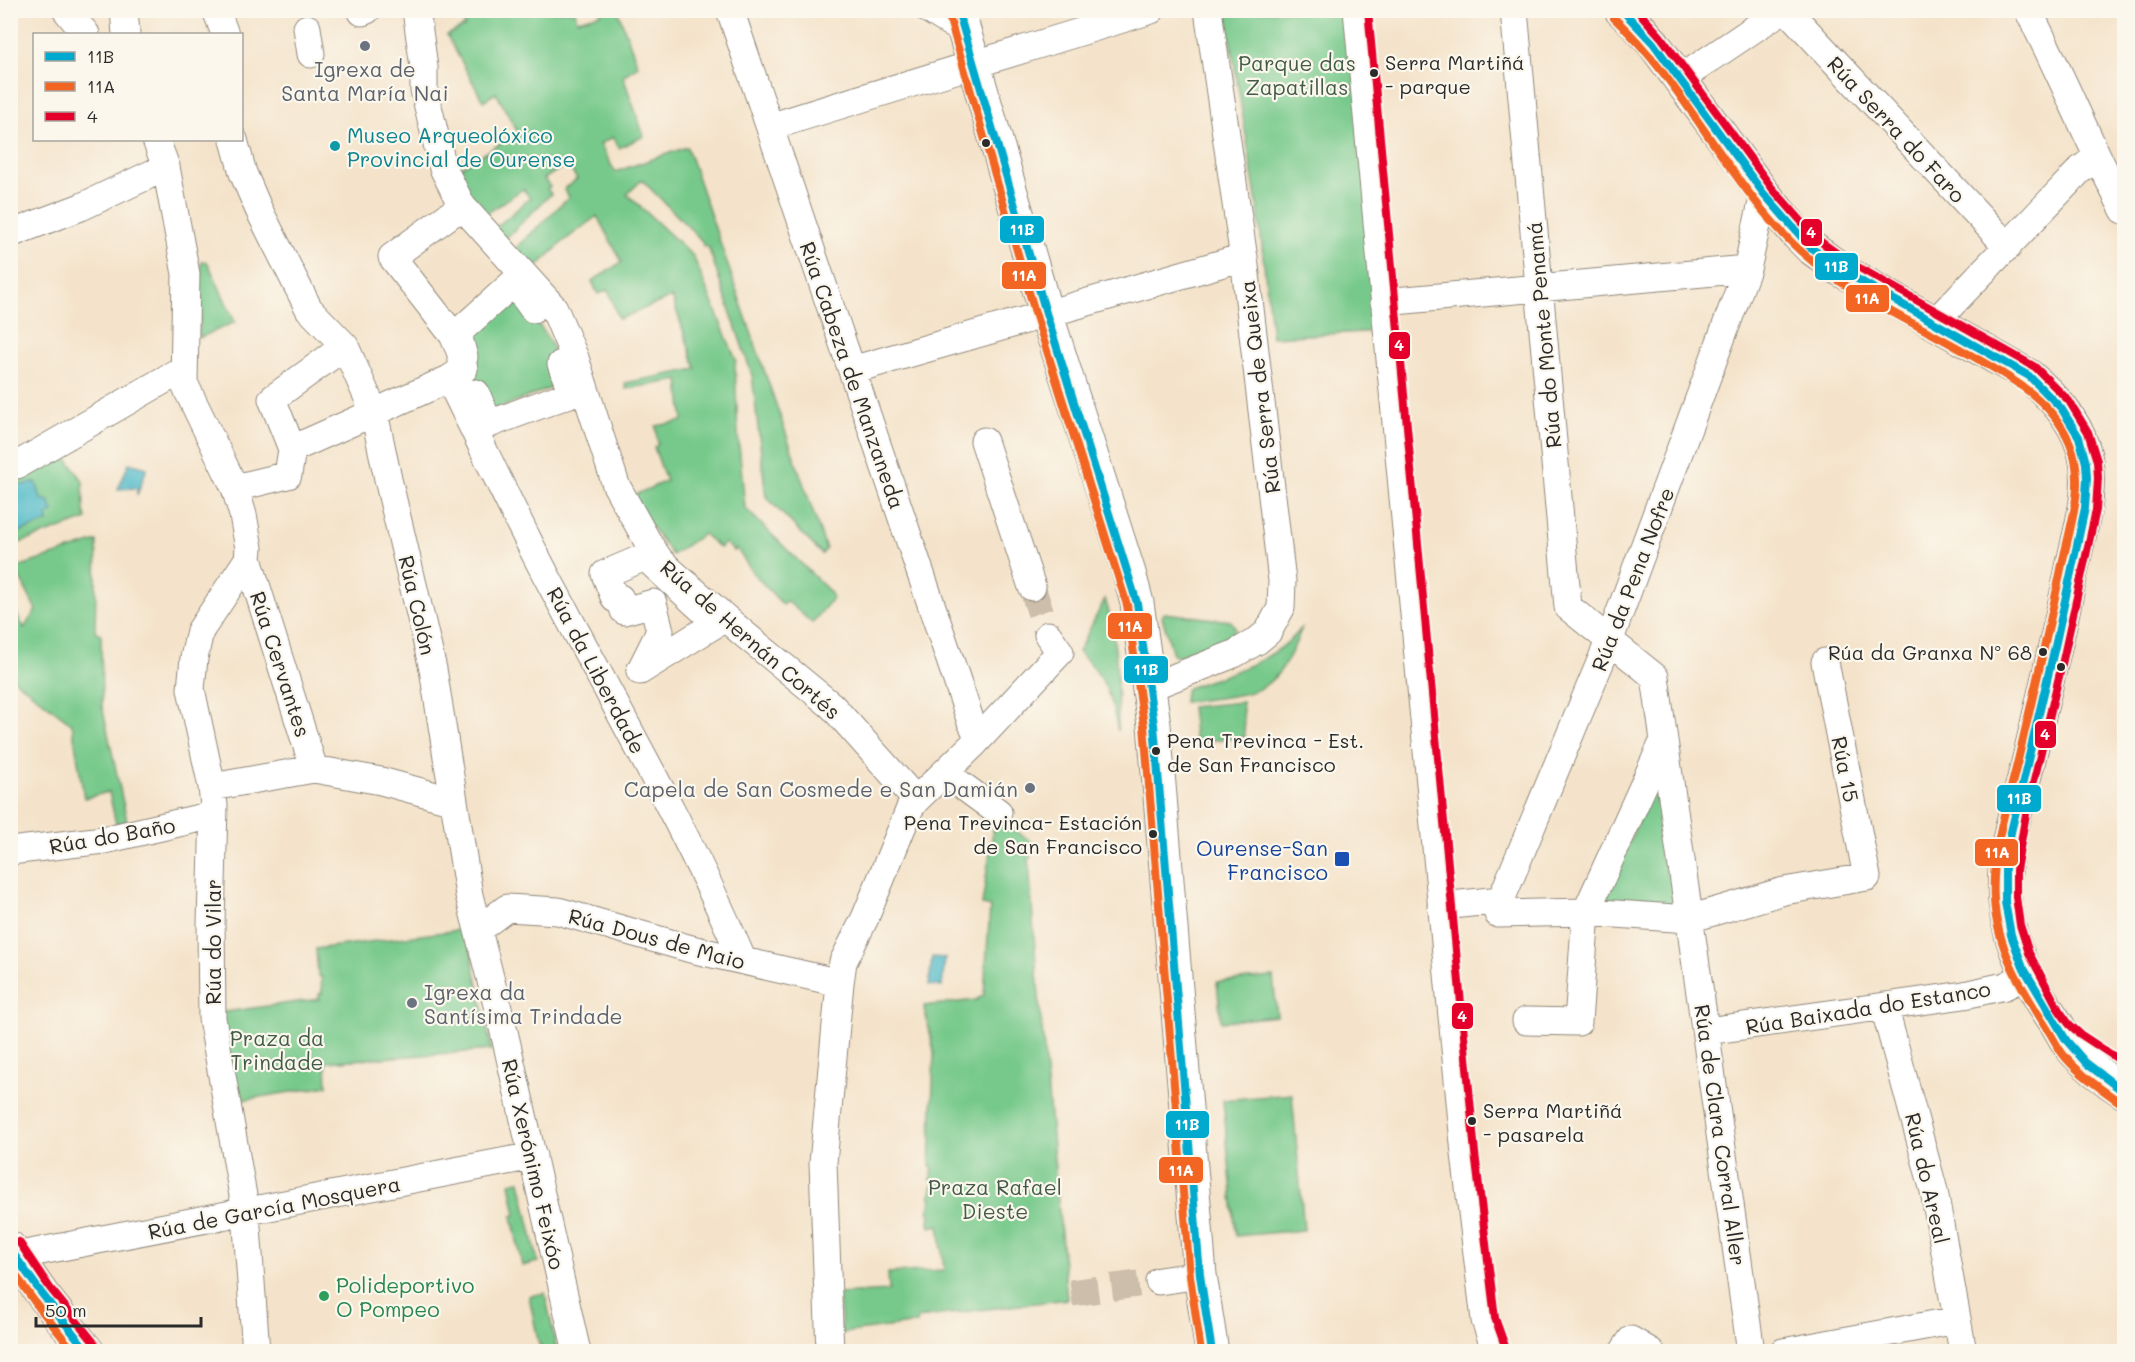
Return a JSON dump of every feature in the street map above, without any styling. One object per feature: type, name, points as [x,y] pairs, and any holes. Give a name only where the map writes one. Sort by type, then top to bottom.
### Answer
[{"type":"street","points":[[66,10],[85,33]]},
{"type":"street","points":[[124,10],[126,33]]},
{"type":"street","points":[[216,10],[225,33]]},
{"type":"street","name":"Rúa Cabeza de Manzaneda","points":[[730,10],[971,723],[979,738]]},
{"type":"street","points":[[929,10],[961,21],[1046,313],[1130,573],[1137,603],[1150,687],[1166,852],[1200,1275],[1212,1352]]},
{"type":"street","points":[[770,127],[1150,10]]},
{"type":"street","name":"Rúa Serra de Queixa","points":[[1150,687],[1234,654],[1257,641],[1268,632],[1281,608],[1282,581],[1244,257],[1208,10]]},
{"type":"street","points":[[1357,10],[1465,1154],[1485,1320],[1496,1352]]},
{"type":"street","name":"Rúa do Monte Penamá","points":[[1514,10],[1568,607],[1655,677],[1664,740]]},
{"type":"street","points":[[1621,10],[1653,43],[1764,194],[1797,234],[1825,259],[2029,376],[2049,393],[2076,429],[2084,449],[2088,493],[2008,851],[2005,885],[2007,916],[2012,937],[2027,975],[2073,1050],[2089,1067],[2124,1092]]},
{"type":"street","points":[[1680,79],[1782,10]]},
{"type":"street","name":"Rúa Serra do Faro","points":[[1787,10],[2008,247]]},
{"type":"street","points":[[2028,10],[2097,158],[2124,210]]},
{"type":"street","name":"Rúa de Hernán Cortés","points":[[417,11],[427,101],[443,168],[462,206],[554,308],[585,385],[616,484],[656,562],[832,706],[916,800]]},
{"type":"street","name":"Rúa Cervantes","points":[[156,141],[166,166],[186,274],[184,383],[235,488],[243,515],[248,554],[314,769]]},
{"type":"street","points":[[234,141],[243,173],[259,210],[309,309],[345,346],[272,399],[292,449],[288,475],[235,488]]},
{"type":"street","points":[[1935,323],[2081,169],[2097,158],[2124,164]]},
{"type":"street","points":[[10,234],[81,207],[166,166]]},
{"type":"street","name":"Rúa da Pena Nofre","points":[[1501,900],[1610,639],[1747,269],[1764,194]]},
{"type":"street","points":[[292,449],[449,379],[464,369],[453,335],[392,257],[462,206]]},
{"type":"street","points":[[852,370],[1244,257]]},
{"type":"street","points":[[1384,302],[1747,269]]},
{"type":"street","points":[[512,284],[516,286],[544,323],[564,330],[555,342],[572,393],[489,424],[466,370],[459,338],[462,329],[512,284]]},
{"type":"street","name":"Rúa Colón","points":[[345,346],[374,412],[433,669],[454,801]]},
{"type":"street","points":[[10,466],[17,465],[183,369]]},
{"type":"street","name":"Rúa da Liberdade","points":[[449,379],[556,594],[709,885],[743,961]]},
{"type":"street","points":[[984,441],[1032,586]]},
{"type":"street","name":"Rúa do Vilar","points":[[248,554],[200,631],[191,689],[212,787],[210,924],[212,1018],[246,1213],[256,1352]]},
{"type":"street","points":[[645,557],[656,562],[717,623],[640,671],[642,667],[660,631],[653,603],[624,611],[620,598],[615,599],[605,574],[645,557]]},
{"type":"street","points":[[607,688],[642,667],[664,628],[656,562]]},
{"type":"street","points":[[830,1352],[823,1163],[843,962],[865,918],[910,808],[979,738],[1054,644]]},
{"type":"street","name":"Rúa 15","points":[[1689,919],[1784,891],[1867,877],[1825,662]]},
{"type":"street","points":[[1526,1021],[1578,1022],[1586,912],[1664,740]]},
{"type":"street","name":"Rúa de Clara Corral Aller","points":[[1664,740],[1751,1352]]},
{"type":"street","points":[[212,787],[314,769],[381,781],[454,801]]},
{"type":"street","points":[[945,773],[998,812]]},
{"type":"street","name":"Rúa Xerónimo Feixóo","points":[[454,801],[469,895],[479,929],[577,1352]]},
{"type":"street","name":"Rúa do Baño","points":[[10,851],[104,840],[213,815]]},
{"type":"street","points":[[1441,906],[1501,900],[1498,914],[1586,912],[1689,919]]},
{"type":"street","name":"Rúa Dous de Maio","points":[[479,929],[507,908],[558,911],[658,941],[840,983]]},
{"type":"street","name":"Rúa Baixada do Estanco","points":[[1707,1032],[1974,993],[2005,986],[2027,975]]},
{"type":"street","name":"Rúa do Areal","points":[[1884,1006],[1934,1191],[1963,1352]]},
{"type":"street","points":[[2062,1032],[2124,1074]]},
{"type":"street","name":"Rúa de García Mosquera","points":[[13,1252],[246,1213],[532,1156]]},
{"type":"street","points":[[13,1252],[88,1352]]},
{"type":"street","points":[[1159,1281],[1200,1275]]},
{"type":"street","points":[[1783,1352],[1957,1320]]},
{"type":"street","points":[[1623,1352],[1631,1340],[1652,1352]]},
{"type":"green space","points":[[460,11],[575,11],[577,20],[601,14],[601,11],[618,11],[638,66],[623,76],[644,136],[619,148],[613,137],[600,144],[615,172],[687,147],[826,549],[822,554],[766,497],[752,375],[708,246],[704,247],[701,240],[642,180],[627,194],[693,256],[736,360],[738,435],[745,508],[830,592],[833,598],[812,623],[787,601],[783,605],[753,573],[737,549],[734,551],[725,543],[720,548],[703,534],[672,555],[630,497],[666,481],[654,447],[658,445],[656,426],[683,421],[679,380],[626,389],[625,383],[696,369],[672,297],[619,319],[608,290],[598,294],[592,281],[622,262],[597,216],[564,241],[532,271],[513,251],[569,197],[564,189],[577,179],[567,164],[544,179],[550,187],[547,189],[551,194],[503,241],[493,230],[530,198],[523,189],[482,218],[453,172],[518,133],[496,93],[483,101],[447,35],[465,26]]},
{"type":"green space","name":"Parque das Zapatillas","points":[[1218,11],[1352,11],[1381,331],[1272,337],[1258,210],[1226,13],[1219,15]]},
{"type":"green space","points":[[205,261],[208,263],[235,322],[199,338],[201,266]]},
{"type":"green space","points":[[509,291],[538,323],[551,343],[564,383],[481,415],[458,371],[459,336]]},
{"type":"green space","points":[[64,454],[83,481],[84,511],[87,519],[11,546],[11,478]]},
{"type":"green space","points":[[97,541],[95,631],[101,634],[102,706],[127,821],[116,824],[109,792],[84,798],[72,724],[11,677],[10,601],[24,628],[36,610],[15,568]]},
{"type":"green space","points":[[1105,599],[1115,648],[1118,731],[1106,688],[1095,670],[1078,652]]},
{"type":"green space","points":[[1164,613],[1231,621],[1236,629],[1229,636],[1177,657],[1173,654],[1162,617]]},
{"type":"green space","points":[[1302,627],[1284,666],[1270,682],[1261,688],[1235,696],[1184,702],[1185,691],[1188,688],[1265,658],[1292,639]]},
{"type":"green space","points":[[1242,702],[1245,737],[1195,742],[1191,707]]},
{"type":"green space","points":[[1656,779],[1677,905],[1605,899]]},
{"type":"green space","name":"Praza Rafael Dieste","points":[[995,817],[1032,842],[1029,862],[1036,963],[1067,1299],[917,1318],[917,1323],[842,1333],[839,1294],[889,1291],[888,1273],[944,1270],[939,1225],[930,1227],[930,1213],[928,1212],[934,1181],[931,1180],[933,1168],[930,1167],[934,1052],[924,1006],[976,1000],[984,995],[990,907],[982,905]]},
{"type":"green space","name":"Praza da Trindade","points":[[466,929],[492,1050],[326,1062],[327,1086],[230,1102],[218,1013],[319,999],[319,994],[322,993],[321,976],[318,976],[316,949]]},
{"type":"green space","points":[[1273,977],[1277,1016],[1221,1022],[1217,982]]},
{"type":"green space","points":[[1292,1094],[1304,1230],[1236,1236],[1223,1100]]},
{"type":"green space","points":[[520,1181],[538,1262],[522,1266],[512,1216],[516,1215],[510,1183]]},
{"type":"green space","points":[[545,1293],[557,1351],[543,1351],[539,1345],[529,1296]]},
{"type":"water","points":[[129,463],[147,468],[137,495],[137,488],[118,489]]},
{"type":"water","points":[[36,482],[41,499],[49,501],[53,512],[47,515],[48,522],[11,535],[11,487]]},
{"type":"water","points":[[932,957],[945,958],[942,987],[929,985]]},
{"type":"tunnel","points":[[1032,587],[1048,635]]},
{"type":"tunnel","points":[[1071,1293],[1159,1281]]},
{"type":"transit line","name":"11B","points":[[958,10],[1046,313],[1137,603],[1154,725],[1200,1275],[1212,1352]]},
{"type":"transit line","name":"4","points":[[1368,10],[1475,1153],[1495,1318],[1506,1349]]},
{"type":"transit line","name":"11B","points":[[1622,10],[1653,43],[1764,194],[1810,247],[1843,271],[2029,376],[2061,408],[2079,437],[2086,463],[2085,508],[2011,832],[2005,867],[2005,902],[2011,935],[2023,967],[2066,1040],[2086,1063],[2124,1092]]},
{"type":"transit line","name":"4","points":[[1637,10],[1661,37],[1772,188],[1817,239],[1849,262],[2035,367],[2069,401],[2088,432],[2097,461],[2096,510],[2026,814],[2016,870],[2016,897],[2020,925],[2029,953],[2059,1010],[2080,1034],[2124,1063]]},
{"type":"transit line","name":"11A","points":[[948,13],[1036,316],[1127,605],[1144,726],[1190,1276],[1201,1352]]},
{"type":"transit line","name":"11A","points":[[1614,18],[1670,82],[1745,189],[1802,253],[1851,289],[1945,340],[2023,387],[2050,411],[2070,443],[2077,474],[2075,506],[2035,689],[1997,847],[1994,900],[2000,935],[2012,968],[2058,1048],[2078,1070],[2118,1101]]},
{"type":"transit line","name":"4","points":[[19,1242],[50,1288],[96,1345]]},
{"type":"transit line","name":"11B","points":[[10,1249],[88,1352]]},
{"type":"transit line","name":"11A","points":[[10,1267],[74,1352]]},
{"type":"place","name":"Igrexa de Santa María Nai","points":[[365,46]]},
{"type":"place","name":"Serra Martiñá - parque","points":[[1374,73]]},
{"type":"place","name":"Museo Arqueolóxico Provincial de Ourense","points":[[335,146]]},
{"type":"place","name":"Rúa da Granxa Nº 68","points":[[2043,652]]},
{"type":"place","name":"Pena Trevinca - Est. de San Francisco","points":[[1156,751]]},
{"type":"place","name":"Capela de San Cosmede e San Damián","points":[[1030,788]]},
{"type":"place","name":"Pena Trevinca- Estación de San Francisco","points":[[1153,834]]},
{"type":"place","name":"Ourense-San Francisco","points":[[1342,859]]},
{"type":"place","name":"Igrexa da Santísima Trindade","points":[[412,1003]]},
{"type":"place","name":"Serra Martiñá - pasarela","points":[[1472,1121]]},
{"type":"place","name":"Polideportivo O Pompeo","points":[[324,1296]]}]
